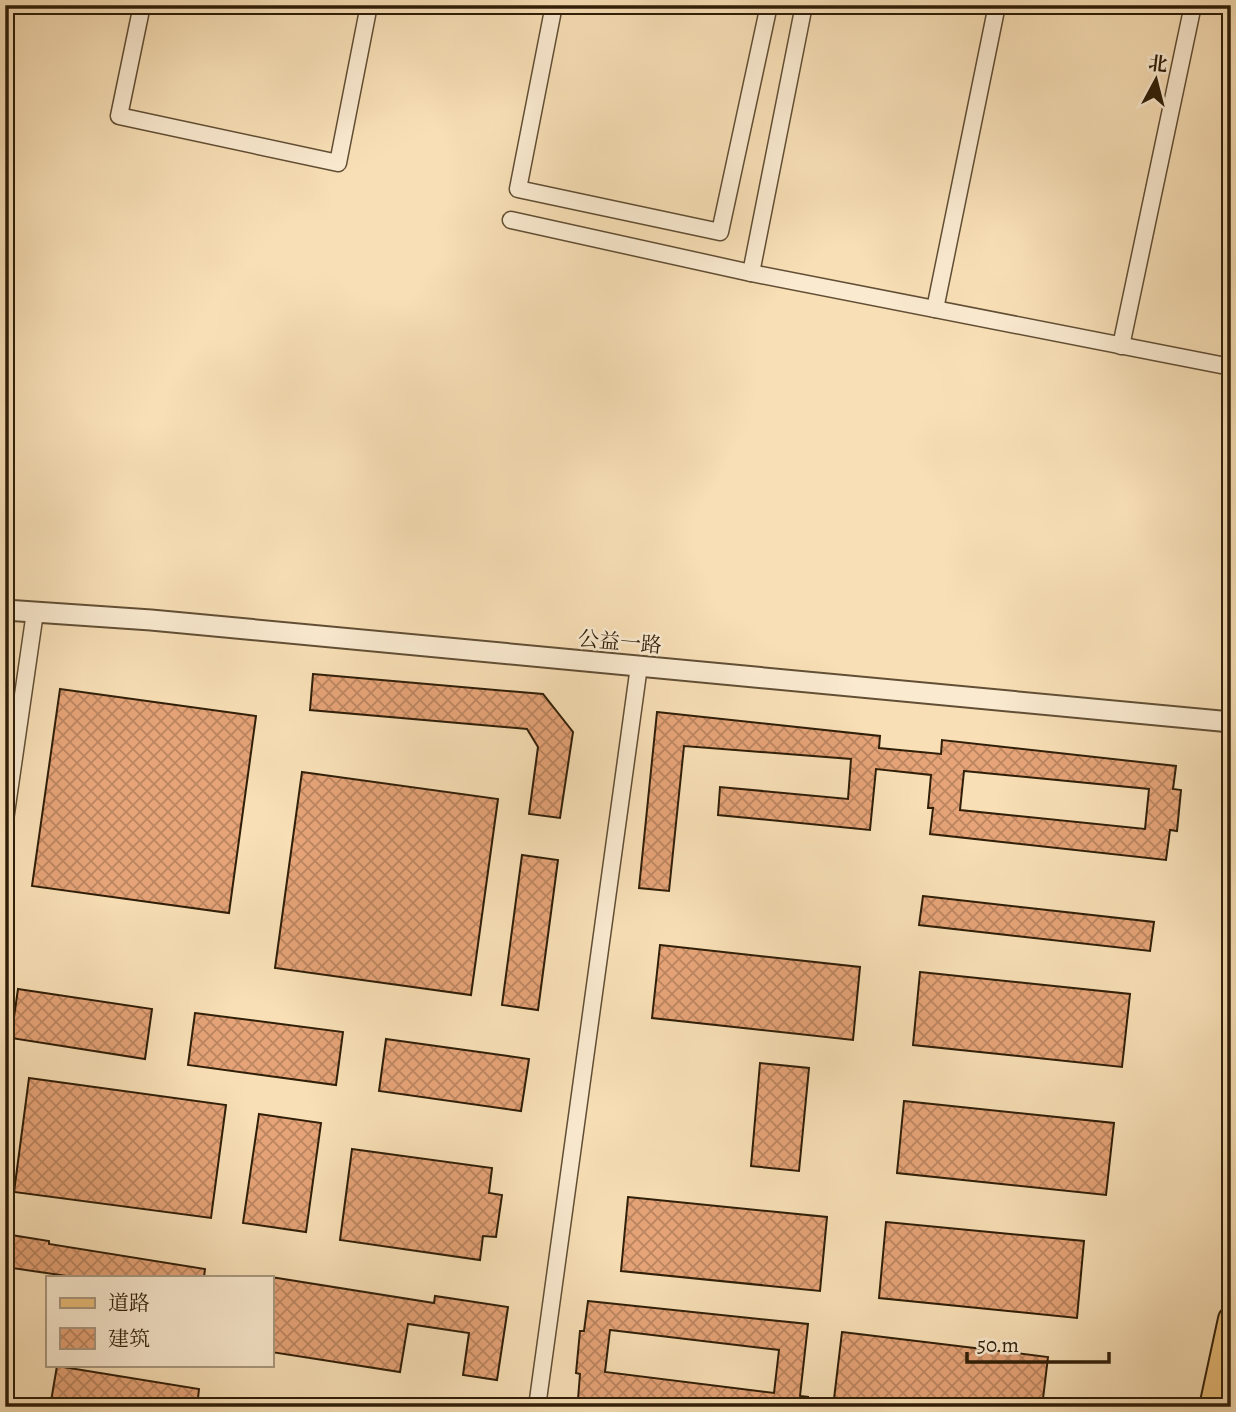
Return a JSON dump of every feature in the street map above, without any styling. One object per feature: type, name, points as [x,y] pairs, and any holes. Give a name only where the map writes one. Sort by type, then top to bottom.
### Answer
[{"type":"main road","points":[[1212,1407],[1231,1319]]},
{"type":"street","points":[[142,5],[119,116],[338,163],[369,5]]},
{"type":"street","points":[[554,5],[517,189],[720,232],[769,5]]},
{"type":"street","points":[[751,273],[804,5]]},
{"type":"street","points":[[935,309],[997,5]]},
{"type":"street","points":[[1121,346],[1193,5]]},
{"type":"street","points":[[511,219],[751,273],[1231,368]]},
{"type":"street","name":"公益一路","points":[[5,610],[151,620],[1231,722]]},
{"type":"street","points":[[5,820],[35,612]]},
{"type":"street","points":[[537,1407],[639,666]]},
{"type":"building","points":[[313,674],[543,694],[573,732],[560,818],[529,814],[538,747],[527,729],[310,710]]},
{"type":"building","points":[[60,689],[256,716],[229,913],[32,886]]},
{"type":"building","points":[[657,712],[880,736],[879,748],[941,754],[942,740],[1176,766],[1173,789],[1181,790],[1177,831],[1170,830],[1166,860],[930,834],[933,808],[928,808],[931,775],[876,769],[870,830],[718,815],[720,787],[848,799],[851,759],[684,746],[669,891],[639,888]],"holes":[[[964,771],[1149,789],[1145,829],[960,810]]]},
{"type":"building","points":[[302,772],[498,799],[471,995],[275,968]]},
{"type":"building","points":[[522,855],[558,860],[538,1010],[502,1005]]},
{"type":"building","points":[[923,896],[1154,922],[1150,951],[919,925]]},
{"type":"building","points":[[660,945],[860,967],[853,1040],[652,1018]]},
{"type":"building","points":[[920,972],[1130,994],[1122,1067],[913,1045]]},
{"type":"building","points":[[18,989],[152,1009],[145,1059],[11,1038]]},
{"type":"building","points":[[195,1013],[343,1032],[336,1085],[188,1065]]},
{"type":"building","points":[[386,1039],[529,1059],[521,1111],[379,1091]]},
{"type":"building","points":[[760,1063],[809,1068],[799,1171],[751,1166]]},
{"type":"building","points":[[29,1078],[226,1105],[211,1218],[14,1192]]},
{"type":"building","points":[[904,1101],[1114,1123],[1106,1195],[897,1173]]},
{"type":"building","points":[[259,1114],[321,1123],[306,1232],[243,1223]]},
{"type":"building","points":[[352,1149],[492,1168],[489,1193],[502,1195],[496,1237],[483,1236],[480,1260],[340,1240]]},
{"type":"building","points":[[628,1197],[827,1217],[820,1291],[621,1271]]},
{"type":"building","points":[[886,1222],[1084,1241],[1077,1318],[879,1298]]},
{"type":"building","points":[[5,1234],[49,1241],[49,1244],[205,1269],[204,1276],[67,1276],[5,1267]]},
{"type":"building","points":[[273,1277],[434,1303],[435,1296],[508,1307],[497,1380],[463,1375],[469,1333],[408,1324],[400,1372],[273,1352]]},
{"type":"building","points":[[588,1301],[808,1324],[800,1396],[808,1397],[808,1407],[652,1407],[578,1399],[580,1374],[576,1373],[580,1331],[584,1331]],"holes":[[[610,1330],[779,1350],[774,1393],[605,1372]]]},
{"type":"building","points":[[842,1332],[1048,1357],[1042,1407],[895,1407],[834,1399]]},
{"type":"building","points":[[57,1366],[199,1389],[197,1407],[50,1407]]}]
